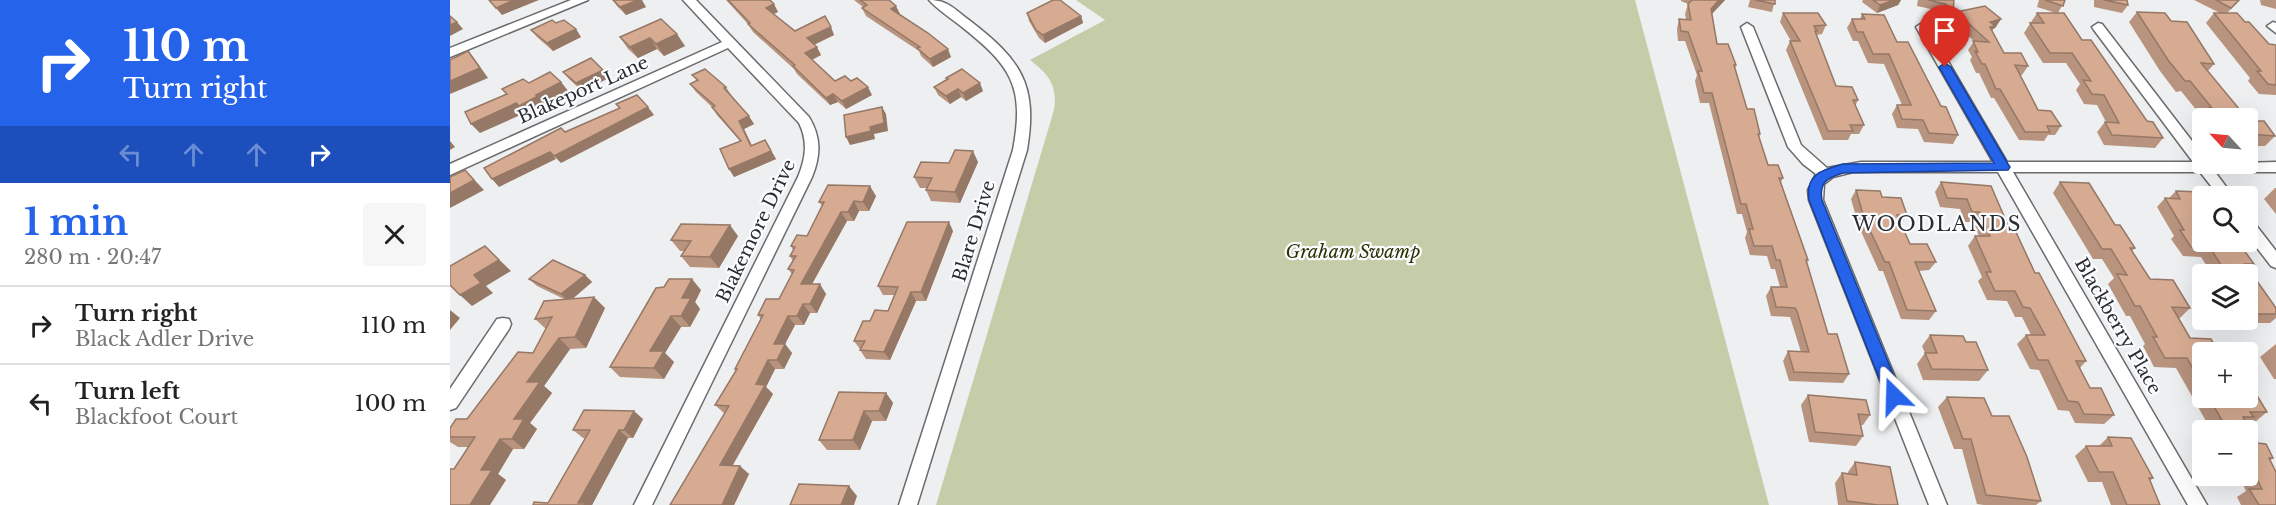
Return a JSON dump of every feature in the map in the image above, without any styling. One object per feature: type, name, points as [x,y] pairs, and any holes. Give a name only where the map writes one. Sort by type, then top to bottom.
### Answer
[{"type":"street","points":[[450,53],[582,0]]},
{"type":"street","name":"Blakemore Drive","points":[[643,505],[805,177],[812,156],[813,141],[804,120],[689,0]]},
{"type":"street","name":"Blare Drive","points":[[908,505],[1020,150],[1027,114],[1021,82],[1011,65],[935,0]]},
{"type":"street","points":[[1747,27],[1795,147],[1825,174]]},
{"type":"street","name":"Blackberry Place","points":[[1922,27],[2198,505]]},
{"type":"street","points":[[2098,27],[2192,151]]},
{"type":"street","name":"Blakeport Lane","points":[[450,170],[730,43]]},
{"type":"street","points":[[1938,505],[1816,200],[1815,185],[1825,174],[1850,168],[2192,167]]},
{"type":"street","points":[[2258,167],[2276,167]]},
{"type":"street","points":[[2209,174],[2218,186]]},
{"type":"street","points":[[2258,238],[2276,262]]},
{"type":"street","points":[[450,403],[503,324]]},
{"type":"green space","name":"Graham Swamp","points":[[1076,0],[1635,0],[1769,505],[936,505],[1054,110],[1053,87],[1047,75],[1030,60],[1105,20]]},
{"type":"building","points":[[489,0],[514,0],[496,8]]},
{"type":"building","points":[[613,0],[638,0],[620,7]]},
{"type":"building","points":[[728,0],[770,0],[774,4],[766,8],[795,31],[825,16],[831,27],[807,38],[817,47],[805,53],[835,81],[845,76],[851,81],[857,78],[868,87],[842,101],[833,94],[826,98],[793,66],[795,65],[748,24],[750,23]]},
{"type":"building","points":[[860,0],[889,0],[896,6],[891,9],[948,49],[930,59],[917,48],[920,47],[862,8],[867,5]]},
{"type":"building","points":[[1053,0],[1060,0],[1081,16],[1043,35],[1036,30],[1027,13]]},
{"type":"building","points":[[1692,0],[1719,0],[1711,9],[1717,44],[1728,44],[1747,109],[1754,109],[1760,134],[1758,134],[1768,165],[1778,165],[1783,178],[1779,178],[1808,260],[1806,260],[1828,334],[1837,334],[1849,374],[1794,372],[1788,351],[1809,352],[1795,308],[1776,307],[1771,287],[1787,287],[1780,260],[1776,260],[1772,246],[1754,246],[1749,229],[1753,229],[1746,204],[1741,204],[1712,93],[1704,93],[1698,71],[1702,71],[1688,32],[1681,31],[1679,19],[1691,20],[1688,4]]},
{"type":"building","points":[[1755,0],[1775,0],[1775,4]]},
{"type":"building","points":[[1873,0],[1894,0],[1880,5]]},
{"type":"building","points":[[1928,0],[1954,0],[1953,11],[1945,4]]},
{"type":"building","points":[[2045,0],[2065,0],[2063,6]]},
{"type":"building","points":[[2104,0],[2127,0],[2128,5]]},
{"type":"building","points":[[2216,0],[2239,0],[2231,8]]},
{"type":"building","points":[[1985,6],[2001,19],[1990,22],[1995,26],[1990,27],[2004,53],[2021,53],[2028,66],[2015,65],[2038,110],[2051,111],[2061,126],[2047,126],[2050,132],[2025,132],[2000,89],[1996,89],[1985,64],[1982,64],[1975,51],[1978,52],[1973,41],[1989,42],[1956,12]]},
{"type":"building","points":[[2137,12],[2165,13],[2171,21],[2187,22],[2214,64],[2201,63],[2238,108],[2212,108],[2190,81],[2185,81],[2168,60]]},
{"type":"building","points":[[1783,13],[1818,13],[1826,25],[1814,26],[1817,31],[1815,31],[1836,86],[1852,87],[1858,100],[1853,100],[1864,125],[1850,125],[1853,131],[1828,131],[1790,41],[1800,41]]},
{"type":"building","points":[[2037,13],[2064,13],[2082,40],[2091,40],[2147,121],[2153,122],[2163,138],[2112,135],[2105,122],[2119,123],[2104,95],[2092,94],[2083,80],[2091,81],[2072,53],[2050,53],[2030,23],[2044,23]]},
{"type":"building","points":[[2214,13],[2237,13],[2245,22],[2249,22],[2269,44],[2276,45],[2276,85],[2268,84],[2257,71],[2261,71]]},
{"type":"building","points":[[1862,14],[1884,15],[1897,42],[1908,42],[1941,106],[1946,107],[1958,135],[1929,133],[1923,120],[1902,119],[1897,105],[1911,105],[1889,54],[1873,54],[1863,32],[1857,32],[1852,19],[1865,19]]},
{"type":"building","points":[[450,16],[457,22],[450,25]]},
{"type":"building","points":[[661,19],[677,34],[656,44],[650,38],[630,47],[620,37]]},
{"type":"building","points":[[552,20],[556,23],[564,20],[576,29],[547,43],[531,30]]},
{"type":"building","points":[[468,51],[480,68],[450,81],[450,60]]},
{"type":"building","points":[[591,58],[603,70],[576,83],[563,72]]},
{"type":"building","points":[[705,69],[726,87],[724,88],[749,116],[739,121],[751,146],[765,140],[771,151],[729,169],[720,149],[741,141],[712,107],[715,106],[690,84],[698,80],[692,75]]},
{"type":"building","points":[[962,69],[980,83],[963,93],[958,89],[946,96],[934,87],[948,79],[946,78]]},
{"type":"building","points":[[550,72],[561,82],[519,106],[516,103],[471,124],[465,112],[507,94],[502,89],[523,79],[529,83]]},
{"type":"building","points":[[637,95],[648,107],[554,156],[550,152],[492,179],[484,168],[561,128],[565,132],[620,108],[616,104]]},
{"type":"building","points":[[882,107],[884,123],[870,127],[871,131],[846,137],[844,115]]},
{"type":"building","points":[[2258,121],[2264,121],[2275,136],[2258,135]]},
{"type":"building","points":[[955,150],[973,151],[955,192],[926,190],[932,178],[914,177],[921,162],[949,163]]},
{"type":"building","points":[[465,170],[474,180],[450,193],[450,177]]},
{"type":"building","points":[[1941,182],[1991,186],[2010,230],[2015,230],[2035,273],[2039,273],[2086,361],[2076,361],[2090,388],[2101,388],[2114,415],[2084,414],[2078,402],[2068,401],[2048,360],[2038,360],[2026,335],[2045,335],[2030,308],[2023,307],[2015,291],[1995,291],[1986,272],[1991,272],[1975,236],[1990,236],[1980,212],[1972,212],[1967,199],[1947,198]]},
{"type":"building","points":[[2060,182],[2089,183],[2115,225],[2120,225],[2135,248],[2130,248],[2150,279],[2173,280],[2190,308],[2172,307],[2190,338],[2211,339],[2213,342],[2192,342],[2192,367],[2187,358],[2165,358],[2153,337],[2157,337],[2140,306],[2135,306],[2117,274],[2127,275],[2111,249],[2102,249]]},
{"type":"building","points":[[828,185],[870,186],[863,202],[854,201],[848,212],[841,212],[801,284],[820,284],[810,304],[803,304],[797,316],[788,316],[774,344],[785,344],[777,360],[768,360],[756,384],[765,385],[720,465],[740,466],[722,505],[670,505],[729,406],[715,405],[737,369],[735,369],[763,315],[758,315],[766,299],[779,299],[794,270],[788,269],[796,256],[790,256],[795,247],[791,246],[797,235],[807,236],[824,202],[819,202]]},
{"type":"building","points":[[1856,190],[1880,191],[1882,197],[1901,198],[1907,215],[1897,215],[1910,244],[1927,244],[1936,262],[1915,262],[1936,311],[1907,310],[1889,262],[1885,262],[1864,218]]},
{"type":"building","points":[[2176,191],[2192,192],[2192,247],[2180,230],[2184,230],[2165,198],[2180,199]]},
{"type":"building","points":[[907,222],[949,222],[921,292],[911,292],[884,352],[860,350],[865,341],[854,341],[863,321],[870,321],[875,310],[888,311],[898,287],[878,286]]},
{"type":"building","points":[[681,224],[730,225],[710,257],[681,256],[691,241],[671,240]]},
{"type":"building","points":[[485,246],[499,260],[474,275],[481,283],[460,295],[450,285],[450,266]]},
{"type":"building","points":[[2213,252],[2245,252],[2254,264],[2245,264],[2220,264]]},
{"type":"building","points":[[553,260],[585,275],[561,294],[529,279]]},
{"type":"building","points":[[669,279],[692,279],[682,298],[691,298],[681,316],[671,316],[650,351],[664,351],[654,368],[610,367],[656,288],[664,287]]},
{"type":"building","points":[[2258,282],[2276,308],[2276,314],[2258,314]]},
{"type":"building","points":[[594,297],[575,337],[559,338],[527,382],[540,382],[514,419],[524,419],[512,439],[500,439],[481,470],[492,470],[470,505],[450,505],[450,469],[454,469],[475,437],[450,437],[450,428],[456,419],[467,419],[518,352],[533,353],[552,317],[535,319],[544,301]]},
{"type":"building","points":[[1930,335],[1963,336],[1966,342],[1976,342],[1988,370],[1932,369],[1925,353],[1937,353]]},
{"type":"building","points":[[839,392],[886,393],[879,411],[864,411],[853,440],[819,440]]},
{"type":"building","points":[[1808,395],[1866,400],[1870,415],[1858,414],[1863,436],[1815,432]]},
{"type":"building","points":[[1947,397],[1984,398],[1992,416],[2009,416],[2027,457],[2041,501],[1986,495],[1971,439],[1963,439]]},
{"type":"building","points":[[2258,397],[2267,412],[2250,412],[2254,417],[2243,417],[2245,420],[2222,420],[2215,408],[2258,408]]},
{"type":"building","points":[[584,410],[634,411],[624,430],[619,430],[578,503],[585,503],[584,505],[533,505],[534,502],[548,503],[590,430],[573,430]]},
{"type":"building","points":[[2108,437],[2131,438],[2153,478],[2149,478],[2160,505],[2127,505],[2113,472],[2099,472],[2086,446],[2112,446]]},
{"type":"building","points":[[2258,443],[2266,444],[2273,458],[2269,458],[2276,472],[2276,505],[2259,505],[2249,489],[2262,489],[2258,481]]},
{"type":"building","points":[[1855,462],[1890,467],[1898,505],[1847,501],[1842,473],[1857,475]]},
{"type":"building","points":[[799,484],[849,486],[841,505],[790,505]]},
{"type":"district","name":"WOODLANDS","points":[[1937,224]]},
{"type":"route","points":[[1894,396],[1816,200],[1814,189],[1817,181],[1825,174],[1843,168],[2003,167],[1945,67]]}]
